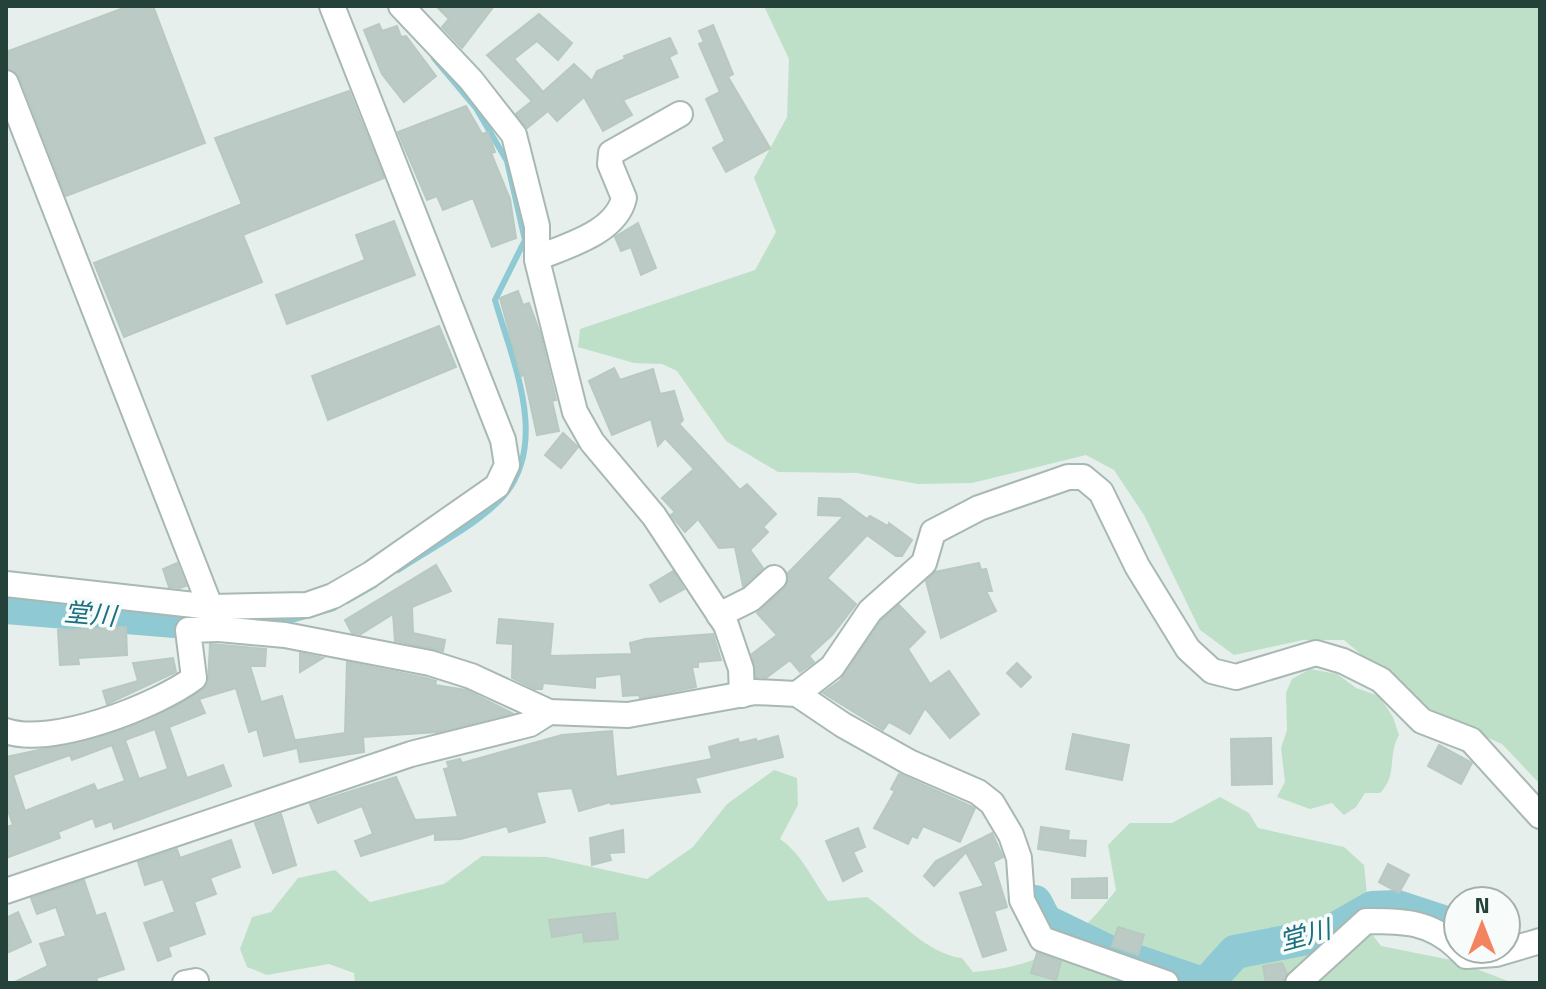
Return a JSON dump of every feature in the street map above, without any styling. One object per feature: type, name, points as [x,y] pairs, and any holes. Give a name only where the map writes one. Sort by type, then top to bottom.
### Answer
[{"type":"street","points":[[6,731],[33,735],[69,730],[154,701],[194,678],[188,630],[215,618],[282,608],[333,596],[479,501],[497,486],[507,465],[503,440],[332,6]]},
{"type":"street","points":[[401,6],[471,80],[514,135],[537,226],[537,258],[575,412],[592,442],[654,516],[719,615],[741,669],[742,695]]},
{"type":"street","points":[[6,83],[215,618]]},
{"type":"street","points":[[537,258],[593,233],[615,219],[624,198],[610,164],[611,153],[680,114]]},
{"type":"street","points":[[797,694],[832,667],[870,611],[924,563],[933,532],[979,508],[1068,477],[1083,477],[1101,492],[1137,566],[1188,649],[1212,671],[1236,677],[1316,653],[1343,661],[1381,680],[1422,721],[1471,740],[1540,816]]},
{"type":"street","points":[[719,615],[751,599],[774,578]]},
{"type":"street","points":[[6,584],[215,618],[430,663],[471,676],[549,712],[628,715],[742,695],[797,694],[843,725],[909,762],[978,792],[992,803],[1011,835],[1019,858],[1022,900],[1042,939],[1166,983]]},
{"type":"street","points":[[6,891],[411,754],[530,724],[549,712]]},
{"type":"street","points":[[1298,983],[1366,921],[1416,921],[1442,934]]},
{"type":"green space","points":[[764,6],[1540,6],[1540,784],[1502,744],[1451,722],[1411,697],[1344,640],[1303,640],[1234,655],[1200,630],[1144,515],[1114,470],[1086,455],[972,483],[918,484],[857,473],[778,472],[726,441],[677,371],[662,364],[634,363],[578,347],[580,329],[755,270],[776,232],[754,178],[787,117],[789,59]]},
{"type":"green space","points":[[1310,669],[1337,674],[1356,688],[1379,696],[1393,717],[1399,735],[1385,786],[1380,793],[1365,793],[1356,807],[1344,815],[1332,803],[1310,809],[1277,797],[1285,782],[1281,748],[1287,730],[1286,693],[1292,679]]},
{"type":"green space","points":[[774,770],[797,778],[798,805],[780,839],[801,859],[828,901],[867,897],[936,950],[962,958],[973,972],[1019,965],[1038,958],[1071,938],[1086,924],[1116,890],[1108,845],[1130,823],[1172,823],[1220,797],[1249,813],[1258,828],[1344,847],[1364,865],[1371,933],[1381,946],[1442,958],[1442,965],[1466,965],[1513,983],[355,983],[354,973],[329,964],[267,975],[247,967],[240,949],[252,917],[271,912],[298,878],[335,870],[370,902],[444,884],[482,856],[547,857],[647,879],[693,847],[727,804]]},
{"type":"building","points":[[129,6],[153,6],[205,143],[66,196],[20,78],[6,68],[6,52]]},
{"type":"building","points":[[436,6],[494,6],[462,48],[442,27],[449,19]]},
{"type":"building","points":[[539,14],[572,43],[558,60],[537,41],[514,59],[543,92],[574,64],[592,81],[597,71],[625,59],[624,56],[670,38],[677,53],[669,57],[678,77],[623,100],[632,115],[603,131],[584,97],[557,121],[548,111],[527,128],[516,114],[532,101],[487,55]]},
{"type":"building","points":[[379,24],[382,31],[397,26],[401,37],[406,36],[436,76],[404,102],[382,74],[364,30]]},
{"type":"building","points":[[713,25],[733,74],[728,77],[770,148],[726,172],[713,148],[725,141],[706,99],[720,92],[699,44],[704,42],[699,31]]},
{"type":"building","points":[[349,91],[384,178],[243,235],[262,282],[124,337],[94,263],[242,204],[215,138]]},
{"type":"building","points":[[466,106],[482,134],[488,132],[495,152],[491,153],[510,199],[516,238],[492,247],[473,198],[443,210],[437,196],[427,200],[398,132]]},
{"type":"building","points":[[394,221],[415,275],[287,324],[276,295],[365,260],[356,235]]},
{"type":"building","points":[[638,223],[656,268],[641,275],[631,247],[621,251],[615,237]]},
{"type":"building","points":[[518,291],[523,305],[529,303],[540,333],[556,400],[552,401],[559,431],[537,435],[524,375],[521,376],[500,298]]},
{"type":"building","points":[[439,326],[456,367],[328,420],[312,376]]},
{"type":"building","points":[[614,368],[620,380],[653,369],[660,394],[674,391],[683,420],[679,424],[740,490],[747,484],[776,514],[763,527],[768,532],[750,550],[763,568],[743,586],[735,547],[719,548],[698,519],[685,532],[671,515],[675,512],[662,498],[694,469],[665,438],[658,446],[651,419],[612,435],[589,381]]},
{"type":"building","points":[[563,433],[578,447],[561,468],[545,455]]},
{"type":"building","points":[[819,498],[840,499],[867,519],[870,516],[888,526],[889,523],[912,540],[902,556],[896,556],[867,535],[827,578],[856,604],[832,635],[809,656],[814,662],[800,672],[790,660],[766,678],[756,677],[752,654],[777,635],[757,613],[784,589],[788,573],[844,516],[818,515]]},
{"type":"building","points":[[177,563],[186,586],[169,587],[163,569]]},
{"type":"building","points":[[979,563],[981,570],[986,569],[992,591],[986,591],[996,611],[941,638],[926,581],[935,572]]},
{"type":"building","points":[[436,565],[451,591],[412,607],[413,633],[445,640],[443,651],[395,641],[393,614],[361,634],[352,633],[345,620]]},
{"type":"building","points":[[673,571],[684,589],[660,602],[650,585]]},
{"type":"building","points":[[899,605],[925,632],[908,649],[930,684],[949,671],[979,714],[950,738],[925,708],[910,734],[889,722],[883,730],[823,693],[840,681],[881,621]]},
{"type":"building","points":[[499,619],[553,624],[550,656],[632,654],[630,643],[645,639],[713,634],[721,660],[698,662],[698,667],[692,667],[696,687],[640,698],[639,695],[623,696],[621,674],[595,677],[595,688],[543,683],[542,689],[535,689],[512,678],[513,644],[497,643]]},
{"type":"building","points":[[126,627],[127,655],[78,658],[79,664],[60,665],[58,630]]},
{"type":"building","points":[[210,644],[266,649],[265,666],[250,666],[261,702],[282,696],[297,748],[264,756],[257,729],[249,732],[236,688],[199,699],[205,713],[169,727],[187,778],[223,765],[231,786],[114,829],[112,821],[96,827],[93,818],[58,832],[60,838],[6,858],[6,827],[13,825],[6,805],[6,757],[107,735],[184,702],[208,684]],"holes":[[[155,729],[168,769],[139,779],[125,740]],[[112,745],[125,781],[97,791],[94,784],[25,811],[13,775],[70,755],[72,760]]]},
{"type":"building","points":[[300,653],[323,658],[300,672]]},
{"type":"building","points":[[173,658],[176,672],[107,704],[103,691],[138,681],[133,663]]},
{"type":"building","points":[[347,662],[426,678],[436,681],[435,685],[466,690],[512,713],[438,732],[363,737],[364,752],[300,762],[296,740],[345,733]]},
{"type":"building","points":[[1017,663],[1031,677],[1021,687],[1007,673]]},
{"type":"building","points":[[612,731],[616,777],[712,759],[709,747],[738,739],[739,743],[756,739],[756,742],[778,736],[783,757],[695,778],[700,792],[611,802],[579,811],[572,788],[536,792],[545,822],[509,832],[507,826],[461,839],[435,840],[435,833],[361,856],[355,841],[373,834],[362,806],[318,823],[310,804],[396,777],[415,820],[458,817],[444,769],[449,768],[447,762],[460,759],[462,763],[562,735]]},
{"type":"building","points":[[1073,734],[1129,745],[1122,780],[1066,769]]},
{"type":"building","points":[[1271,738],[1272,784],[1232,785],[1231,739]]},
{"type":"building","points":[[1439,745],[1472,763],[1461,784],[1428,766]]},
{"type":"building","points":[[899,774],[975,808],[960,842],[923,826],[917,838],[912,836],[908,844],[874,828],[895,791],[891,789]]},
{"type":"building","points":[[281,814],[296,865],[273,873],[255,823]]},
{"type":"building","points":[[1041,827],[1069,831],[1068,840],[1086,841],[1085,856],[1038,849]]},
{"type":"building","points":[[858,828],[865,847],[853,852],[862,871],[843,881],[826,841]]},
{"type":"building","points":[[623,830],[624,852],[609,853],[611,860],[592,865],[590,838]]},
{"type":"building","points":[[992,833],[1003,857],[993,862],[1007,907],[994,911],[1006,950],[983,957],[960,893],[984,886],[966,852],[934,886],[924,876],[936,861]]},
{"type":"building","points":[[231,840],[240,867],[210,878],[216,894],[194,902],[205,934],[168,947],[171,956],[158,961],[144,923],[175,912],[163,879],[145,885],[138,862],[177,849],[180,858]]},
{"type":"building","points":[[1388,864],[1409,875],[1399,893],[1379,882]]},
{"type":"building","points":[[1107,878],[1107,898],[1072,898],[1072,879]]},
{"type":"building","points":[[84,880],[96,916],[105,913],[124,969],[96,978],[98,983],[13,983],[48,966],[40,944],[66,936],[56,907],[37,914],[31,898]]},
{"type":"building","points":[[18,912],[31,942],[9,952],[6,918]]},
{"type":"building","points":[[615,913],[618,939],[584,942],[583,932],[552,937],[549,920]]},
{"type":"building","points":[[1118,927],[1144,935],[1138,955],[1112,946]]},
{"type":"building","points":[[1037,953],[1061,962],[1056,980],[1031,973]]},
{"type":"building","points":[[1282,963],[1287,974],[1283,982],[1266,983],[1263,966]]},
{"type":"waterway","points":[[398,570],[464,529],[500,500],[515,478],[524,454],[526,429],[518,375],[495,300],[525,240],[507,161],[476,108],[434,58]]},
{"type":"waterway","points":[[347,601],[375,585]]},
{"type":"waterway","name":"堂川","points":[[6,607],[175,621]]},
{"type":"waterway","points":[[247,620],[291,620],[334,608]]},
{"type":"waterway","name":"堂川","points":[[1035,902],[1045,921],[1109,952],[1200,983]]},
{"type":"waterway","name":"堂川","points":[[1207,983],[1235,952],[1327,934],[1372,908],[1397,907],[1442,922]]}]
